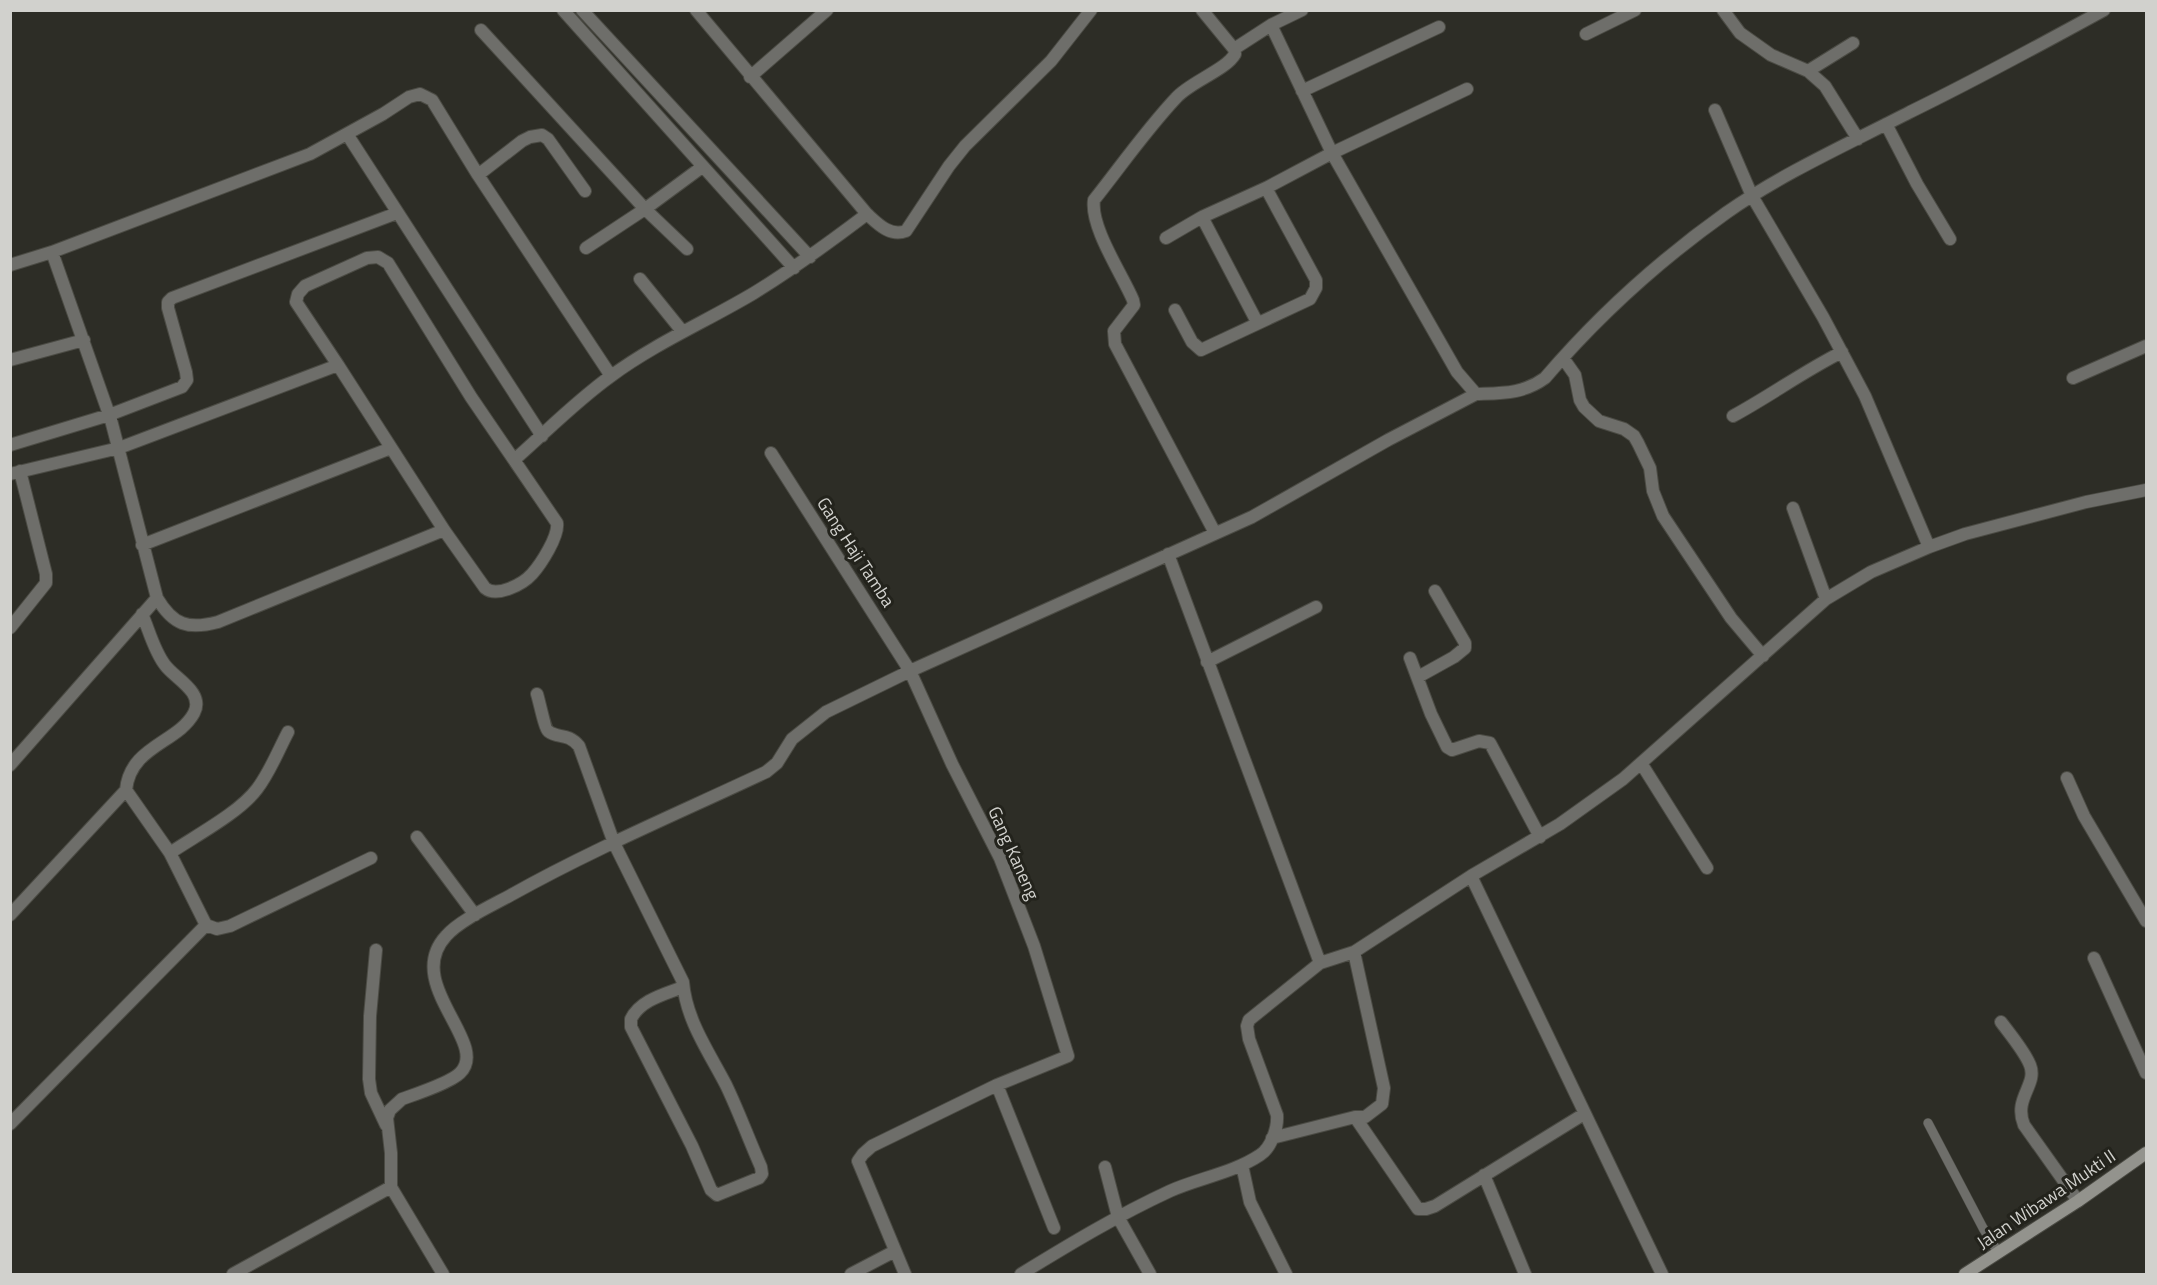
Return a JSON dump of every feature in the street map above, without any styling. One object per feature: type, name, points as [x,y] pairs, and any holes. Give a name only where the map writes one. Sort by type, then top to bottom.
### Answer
[{"type":"main road","name":"Jalan Wibawa Mukti II","points":[[1965,1275],[2146,1153]]},
{"type":"street","points":[[563,10],[794,268]]},
{"type":"street","points":[[582,10],[810,257]]},
{"type":"street","points":[[696,10],[867,214],[892,233],[906,231],[965,146],[1051,61],[1088,14],[1100,10]]},
{"type":"street","points":[[750,76],[827,10]]},
{"type":"street","points":[[1202,10],[1234,49],[1235,54],[1232,60],[1198,80],[1177,96],[1094,200],[1093,208],[1097,226],[1134,305],[1114,331],[1115,344],[1215,533]]},
{"type":"street","points":[[1234,49],[1271,25],[1302,10]]},
{"type":"street","points":[[1586,34],[1635,10]]},
{"type":"street","points":[[1723,10],[1740,33],[1771,55],[1808,71],[1825,86],[1858,139]]},
{"type":"street","points":[[387,1126],[390,1110],[395,1104],[456,1077],[467,1065],[468,1060],[462,1038],[436,986],[433,964],[437,951],[446,936],[475,915],[550,873],[766,772],[777,763],[792,739],[826,712],[910,671],[1252,517],[1388,440],[1476,394],[1508,393],[1533,386],[1545,378],[1642,279],[1725,214],[1752,196],[1886,124],[1986,74],[2080,16],[2104,10]]},
{"type":"street","points":[[1271,25],[1332,153],[1457,372],[1476,394]]},
{"type":"street","points":[[1302,91],[1439,27]]},
{"type":"street","points":[[481,30],[645,209],[687,249]]},
{"type":"street","points":[[1808,71],[1853,43]]},
{"type":"street","points":[[1166,238],[1202,217],[1467,89]]},
{"type":"street","points":[[10,265],[52,252],[310,154],[409,97],[420,94],[432,100],[478,175],[611,376]]},
{"type":"street","points":[[1715,110],[1752,196],[1865,396],[1929,547]]},
{"type":"street","points":[[1886,124],[1917,184],[1950,239]]},
{"type":"street","points":[[347,134],[542,436]]},
{"type":"street","points":[[478,175],[522,141],[542,135],[548,139],[585,191]]},
{"type":"street","points":[[586,248],[645,209],[702,167]]},
{"type":"street","points":[[1175,310],[1192,342],[1201,350],[1310,299],[1316,288],[1316,280],[1266,188]]},
{"type":"street","points":[[10,445],[110,417],[182,387],[187,380],[168,308],[168,302],[172,298],[397,213]]},
{"type":"street","points":[[514,460],[557,420],[611,376],[682,331],[752,294],[794,268],[867,214]]},
{"type":"street","points":[[1202,217],[1257,322]]},
{"type":"street","points":[[52,252],[110,417],[157,598],[166,613],[183,624],[196,627],[205,625],[228,618],[444,530]]},
{"type":"street","points":[[378,257],[388,263],[471,397],[557,523],[558,530],[532,574],[510,588],[489,592],[444,530],[338,364],[296,302],[298,294],[305,286],[367,258],[378,257]]},
{"type":"street","points":[[640,279],[682,331]]},
{"type":"street","points":[[10,360],[84,340]]},
{"type":"street","points":[[2073,378],[2146,346]]},
{"type":"street","points":[[1733,416],[1779,390],[1813,366],[1842,352]]},
{"type":"street","points":[[1563,358],[1575,375],[1580,400],[1584,407],[1599,421],[1624,429],[1634,436],[1650,468],[1653,491],[1663,516],[1731,618],[1763,656]]},
{"type":"street","points":[[10,628],[46,583],[46,574],[15,472],[118,443],[338,364]]},
{"type":"street","points":[[142,545],[392,448]]},
{"type":"street","name":"Gang Haji Tamba","points":[[771,453],[910,671]]},
{"type":"street","points":[[1021,1275],[1060,1249],[1172,1190],[1242,1165],[1261,1155],[1268,1148],[1278,1121],[1249,1039],[1247,1026],[1256,1013],[1320,963],[1354,952],[1471,876],[1540,837],[1623,779],[1826,598],[1871,572],[1965,534],[2086,502],[2146,490]]},
{"type":"street","points":[[1793,508],[1826,598]]},
{"type":"street","points":[[1168,554],[1320,963]]},
{"type":"street","points":[[1418,677],[1466,648],[1435,591]]},
{"type":"street","points":[[10,765],[157,598]]},
{"type":"street","points":[[1207,662],[1316,607]]},
{"type":"street","points":[[10,915],[126,790],[127,780],[135,765],[194,713],[196,704],[193,693],[165,665],[142,614]]},
{"type":"street","points":[[1410,658],[1431,714],[1447,747],[1452,750],[1483,741],[1490,743],[1540,837]]},
{"type":"street","name":"Gang Kaneng","points":[[910,671],[952,764],[1000,858],[1034,945],[1068,1056],[997,1085]]},
{"type":"street","points":[[537,694],[549,732],[567,736],[579,746],[615,843],[683,982],[685,1002],[727,1087],[762,1174],[759,1178],[717,1195],[711,1190],[692,1146],[631,1027],[630,1019],[637,1009],[683,987]]},
{"type":"street","points":[[170,853],[237,808],[255,792],[288,732]]},
{"type":"street","points":[[1641,763],[1707,868]]},
{"type":"street","points":[[2067,778],[2084,816],[2146,921]]},
{"type":"street","points":[[126,790],[170,853],[206,926],[217,929],[230,926],[371,858]]},
{"type":"street","points":[[417,837],[475,915]]},
{"type":"street","points":[[1471,876],[1662,1275]]},
{"type":"street","points":[[10,1124],[206,926]]},
{"type":"street","points":[[376,950],[370,1016],[369,1079],[371,1093],[387,1126],[391,1154],[391,1187],[443,1275]]},
{"type":"street","points":[[1272,1138],[1365,1116],[1382,1104],[1384,1088],[1354,952]]},
{"type":"street","points":[[2094,958],[2146,1072]]},
{"type":"street","points":[[2001,1022],[2031,1066],[2032,1076],[2020,1107],[2024,1125],[2078,1201]]},
{"type":"street","points":[[905,1275],[858,1161],[872,1146],[997,1085],[1054,1228]]},
{"type":"street","points":[[1355,1117],[1418,1209],[1426,1209],[1584,1114]]},
{"type":"street","points":[[1242,1165],[1250,1202],[1286,1275]]},
{"type":"street","points":[[1105,1167],[1118,1217],[1150,1275]]},
{"type":"street","points":[[1485,1175],[1525,1275]]},
{"type":"street","points":[[233,1275],[391,1187]]},
{"type":"street","points":[[851,1275],[895,1251]]},
{"type":"lane","points":[[1928,1123],[1983,1228],[1998,1251]]}]
